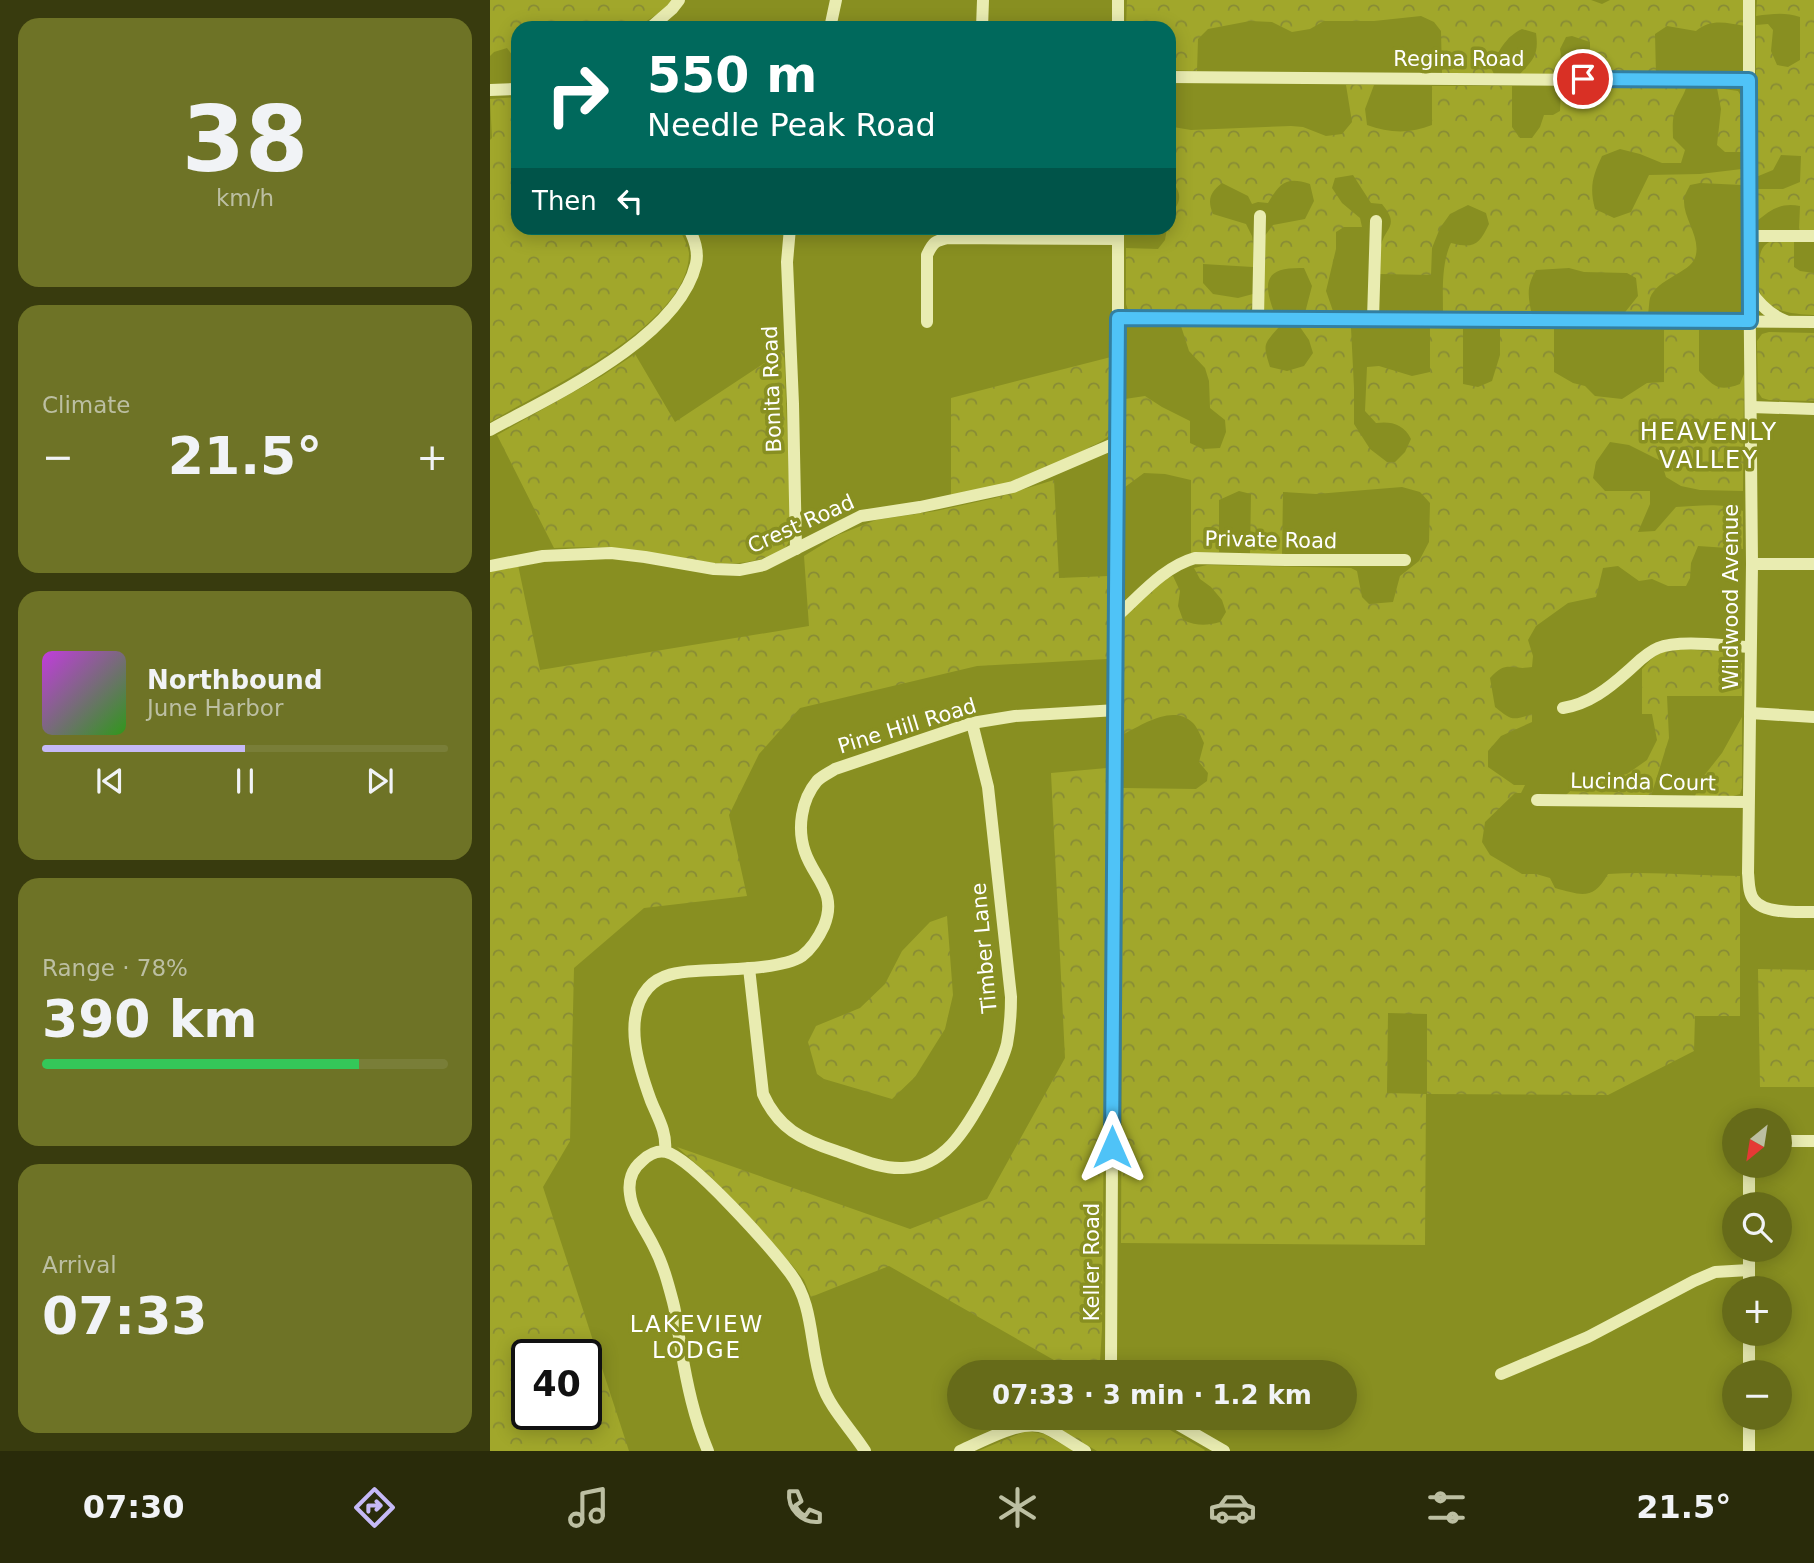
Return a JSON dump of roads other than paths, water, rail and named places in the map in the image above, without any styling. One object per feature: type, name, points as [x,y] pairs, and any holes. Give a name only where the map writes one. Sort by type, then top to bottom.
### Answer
[{"type":"street","points":[[658,21],[679,0]]},
{"type":"street","points":[[832,21],[836,0]]},
{"type":"street","points":[[982,21],[983,0]]},
{"type":"street","points":[[1118,0],[1118,21]]},
{"type":"street","name":"Wildwood Avenue","points":[[1749,0],[1752,564],[1748,873],[1753,900],[1761,906],[1773,910],[1814,912]]},
{"type":"street","name":"Regina Road","points":[[1176,77],[1749,80]]},
{"type":"street","points":[[490,90],[511,89]]},
{"type":"street","points":[[1258,318],[1260,216]]},
{"type":"street","points":[[1373,319],[1376,221]]},
{"type":"street","points":[[490,430],[602,368],[658,323],[676,303],[689,282],[696,262],[696,247],[692,235]]},
{"type":"street","name":"Bonita Road","points":[[789,235],[787,262],[796,549]]},
{"type":"street","points":[[927,322],[928,255],[936,241],[948,237],[1033,235]]},
{"type":"street","name":"Keller Road","points":[[1111,1360],[1118,235]]},
{"type":"street","points":[[1749,236],[1814,236]]},
{"type":"street","points":[[1750,289],[1761,305],[1780,319],[1790,322]]},
{"type":"street","points":[[1118,318],[1814,323]]},
{"type":"street","points":[[1751,407],[1814,408]]},
{"type":"street","name":"Crest Road","points":[[490,566],[543,556],[611,553],[714,569],[740,570],[764,565],[861,516],[1013,487],[1118,442]]},
{"type":"street","name":"Private Road","points":[[1115,618],[1170,569],[1195,558],[1287,561],[1405,560]]},
{"type":"street","points":[[1752,564],[1814,564]]},
{"type":"street","points":[[1563,708],[1584,703],[1648,653],[1666,645],[1750,647]]},
{"type":"street","name":"Pine Hill Road","points":[[665,1151],[665,1134],[636,1048],[634,1025],[638,1005],[648,988],[661,977],[681,972],[749,968],[788,962],[802,956],[815,942],[828,908],[826,890],[805,853],[801,834],[806,799],[818,780],[835,769],[972,723],[1027,715],[1116,710]]},
{"type":"street","points":[[1750,713],[1814,717]]},
{"type":"street","name":"Timber Lane","points":[[749,968],[763,1094],[770,1109],[796,1135],[817,1145],[884,1167],[904,1168],[923,1164],[941,1155],[955,1143],[998,1069],[1011,1021],[1011,997],[988,787],[972,723]]},
{"type":"street","name":"Lucinda Court","points":[[1537,800],[1748,802]]},
{"type":"street","points":[[1792,1141],[1814,1141]]},
{"type":"street","points":[[708,1451],[692,1404],[674,1305],[656,1250],[634,1209],[630,1194],[631,1178],[636,1166],[645,1158],[665,1151],[703,1178],[773,1252],[796,1281],[807,1307],[822,1387],[865,1451]]},
{"type":"street","points":[[1749,1262],[1749,1276]]},
{"type":"street","points":[[1501,1374],[1588,1337],[1715,1272],[1749,1270]]},
{"type":"street","points":[[960,1451],[1021,1426],[1032,1425],[1044,1428],[1085,1451]]},
{"type":"street","points":[[1188,1430],[1224,1451]]},
{"type":"street","points":[[1749,1430],[1749,1451]]},
{"type":"district","name":"HEAVENLY VALLEY","points":[[1709,446]]},
{"type":"district","name":"LAKEVIEW LODGE","points":[[697,1337]]}]
